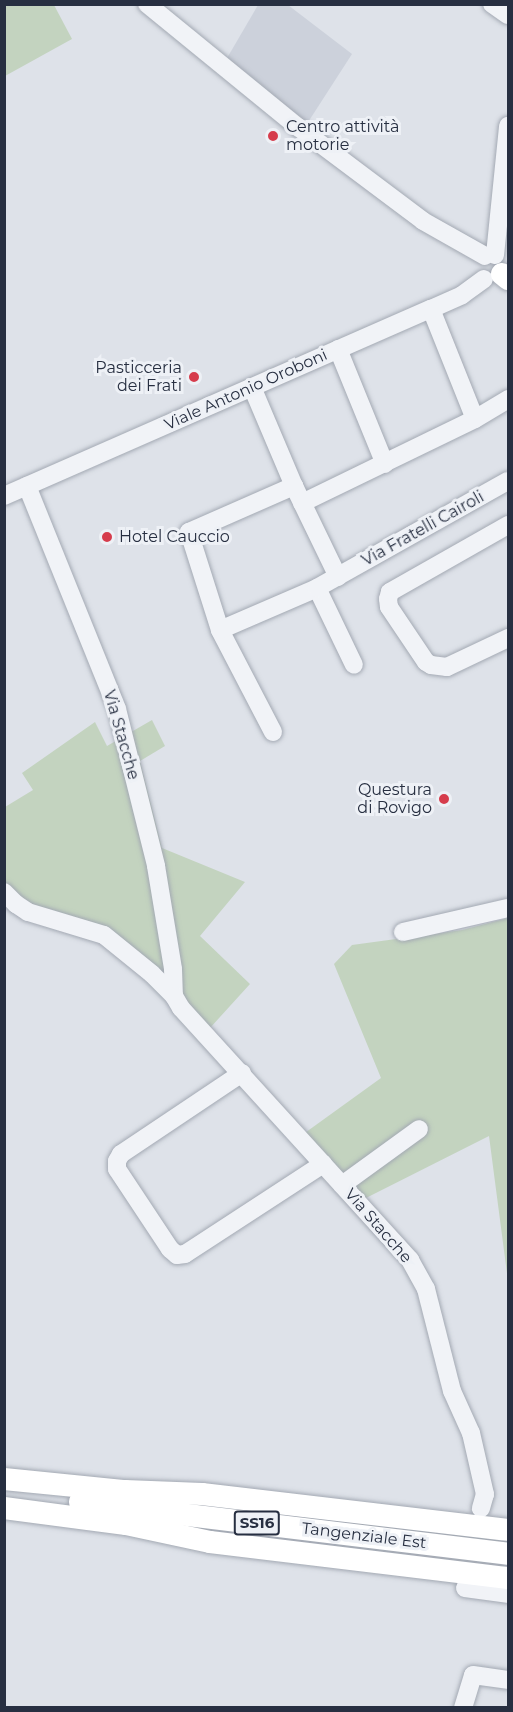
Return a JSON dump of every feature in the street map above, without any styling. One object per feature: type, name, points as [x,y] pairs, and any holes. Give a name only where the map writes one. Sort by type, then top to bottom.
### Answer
[{"type":"main road","points":[[4,1479],[125,1491],[202,1494],[508,1530]]},
{"type":"main road","name":"Tangenziale Est","points":[[4,1494],[508,1554]]},
{"type":"main road","points":[[4,1508],[126,1524],[210,1542],[508,1578]]},
{"type":"street","points":[[147,4],[298,127],[423,221],[495,269],[507,163],[508,126]]},
{"type":"street","points":[[492,4],[508,15]]},
{"type":"street","name":"Viale Antonio Oroboni","points":[[4,495],[462,295],[495,269]]},
{"type":"street","points":[[430,309],[475,419]]},
{"type":"street","points":[[338,349],[385,464]]},
{"type":"street","points":[[252,387],[298,494],[338,577]]},
{"type":"street","points":[[273,732],[220,630],[189,532],[385,464],[475,419],[508,399]]},
{"type":"street","name":"Via Fratelli Cairoli","points":[[220,630],[318,588],[508,481]]},
{"type":"street","name":"Via Stacche","points":[[27,486],[117,709],[156,866],[173,969],[174,996]]},
{"type":"street","points":[[508,525],[390,592],[388,599],[389,607],[426,662],[431,665],[447,667],[508,638]]},
{"type":"street","points":[[318,588],[354,665]]},
{"type":"street","name":"Via Stacche","points":[[4,892],[28,912],[104,935],[174,996],[181,1008],[410,1260],[426,1289],[452,1391],[471,1433],[484,1494],[481,1508]]},
{"type":"street","points":[[403,932],[508,908]]},
{"type":"street","points":[[242,1073],[121,1154],[117,1161],[117,1169],[170,1249],[177,1255],[185,1254],[323,1164]]},
{"type":"street","points":[[342,1185],[419,1129]]},
{"type":"street","points":[[465,1588],[508,1594]]},
{"type":"street","points":[[465,1700],[473,1675],[508,1680]]},
{"type":"shaded area","points":[[258,5],[288,5],[352,54],[303,130],[223,65]]},
{"type":"green space","points":[[5,4],[54,5],[72,39],[5,76]]},
{"type":"green space","points":[[152,720],[165,746],[140,761],[162,848],[245,882],[200,936],[250,984],[210,1028],[156,969],[52,912],[21,900],[5,884],[5,807],[33,790],[22,773],[95,722],[107,746]]},
{"type":"green space","points":[[508,918],[508,1281],[489,1136],[362,1200],[302,1135],[381,1078],[334,964],[352,945],[462,930]]},
{"type":"place","name":"Centro attività motorie","points":[[273,136]]},
{"type":"place","name":"Pasticceria dei Frati","points":[[194,377]]},
{"type":"place","name":"Hotel Cauccio","points":[[107,537]]},
{"type":"place","name":"Questura di Rovigo","points":[[444,799]]}]
